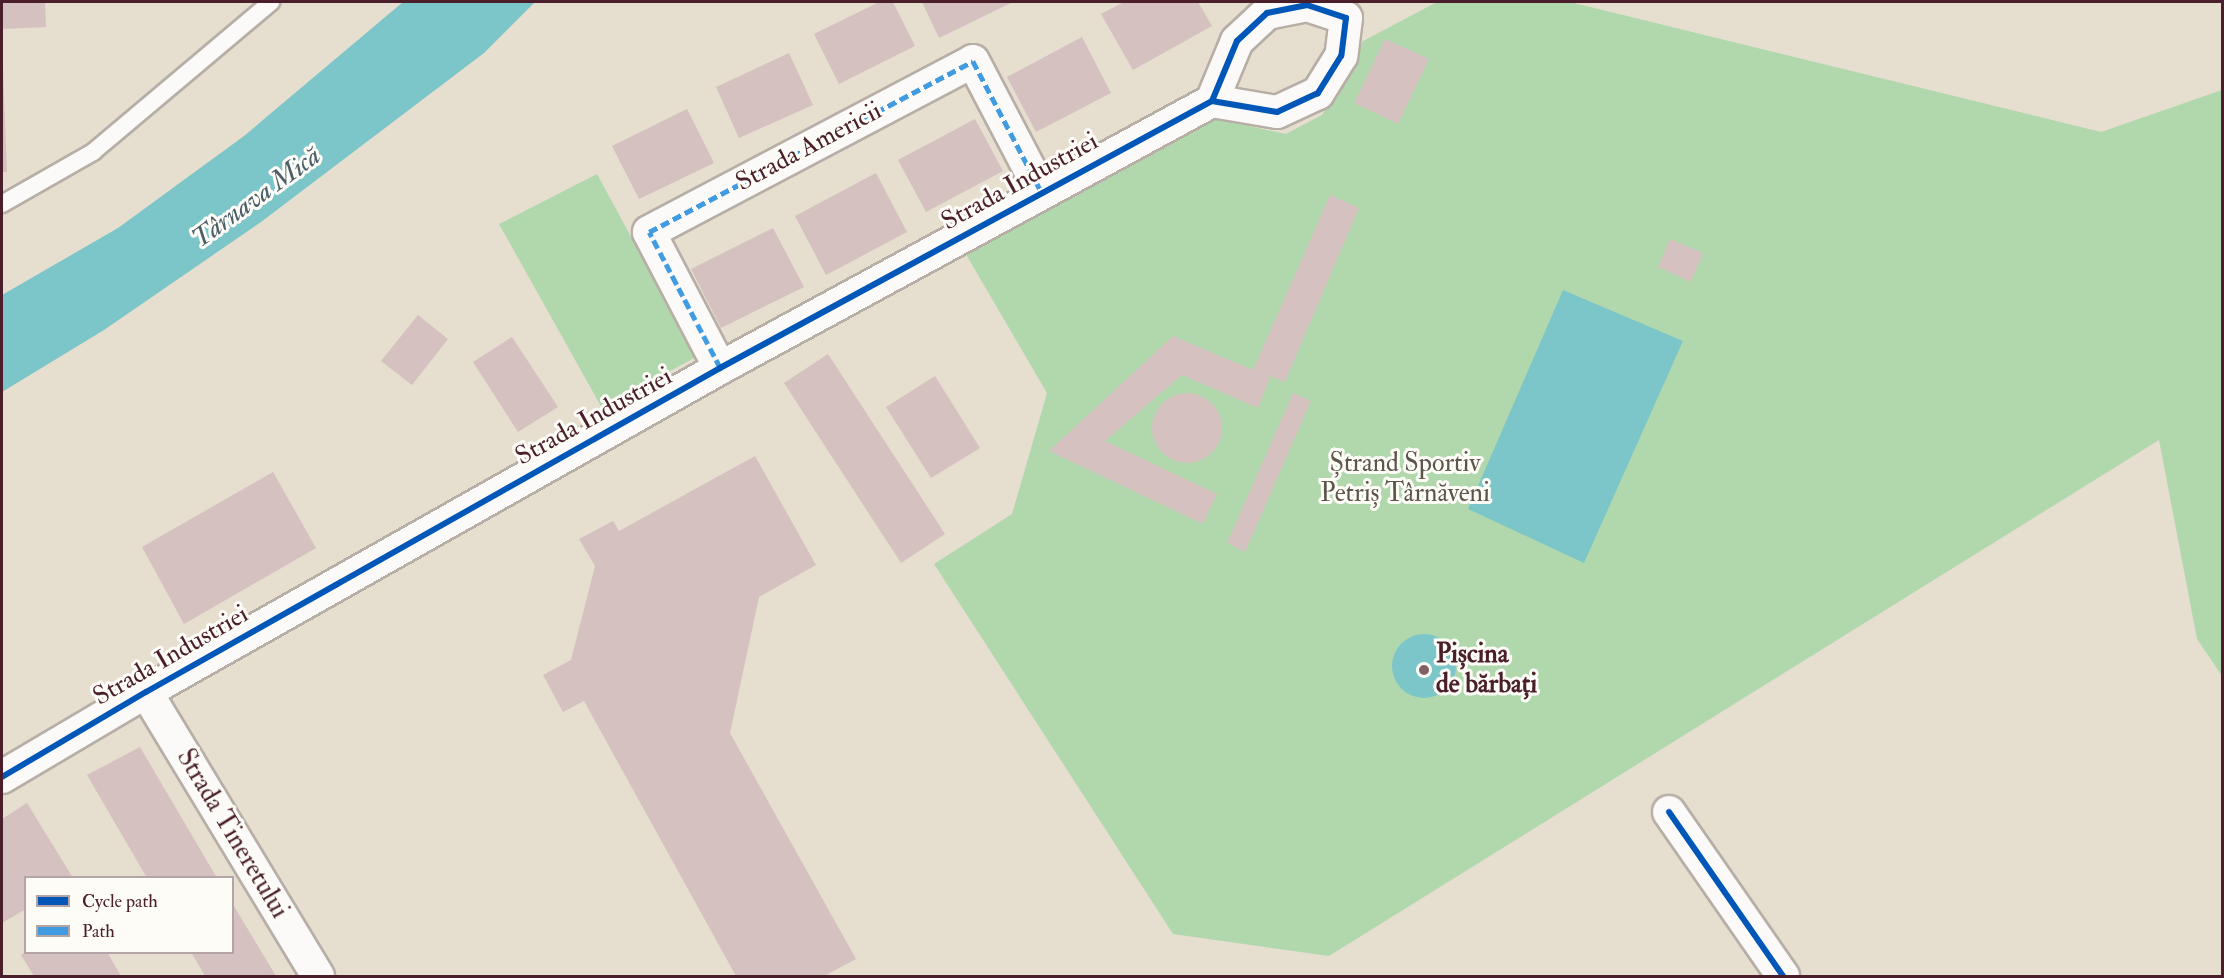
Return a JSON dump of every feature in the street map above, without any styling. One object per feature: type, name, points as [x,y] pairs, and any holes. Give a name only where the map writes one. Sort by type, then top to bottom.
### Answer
[{"type":"street","name":"Strada Americii","points":[[720,368],[649,232],[973,61],[1042,193]]},
{"type":"street","name":"Strada Industriei","points":[[2,777],[146,692],[720,368],[1212,101]]},
{"type":"street","name":"Strada Tineretului","points":[[146,692],[318,976]]},
{"type":"street","points":[[1669,812],[1783,976]]},
{"type":"lane","points":[[2,204],[93,152],[271,2]]},
{"type":"green space","name":"Ștrand Sportiv Petriș Târnăveni","points":[[1437,2],[1570,2],[2101,132],[2222,90],[2222,676],[2197,639],[2159,440],[1329,956],[1173,934],[934,564],[1012,514],[1047,393],[957,239],[1190,113],[1286,134],[1322,115],[1363,41]]},
{"type":"green space","points":[[597,174],[696,357],[602,408],[499,224]]},
{"type":"water","name":"Târnava Mică","points":[[403,2],[535,2],[484,53],[261,222],[104,330],[2,392],[2,295],[118,228],[244,136]]},
{"type":"water","points":[[1563,290],[1683,341],[1584,563],[1468,509]]},
{"type":"water","name":"Pișcina de bărbați","points":[[1424,634],[1447,643],[1456,666],[1447,689],[1424,698],[1401,689],[1392,666],[1401,643]]},
{"type":"building","points":[[2,2],[45,2],[46,27],[2,29]]},
{"type":"building","points":[[879,2],[893,2],[915,46],[839,84],[814,34]]},
{"type":"building","points":[[922,2],[1013,2],[939,38]]},
{"type":"building","points":[[1124,2],[1198,2],[1212,26],[1133,70],[1101,14]]},
{"type":"building","points":[[1082,37],[1111,93],[1036,132],[1007,77]]},
{"type":"building","points":[[1385,39],[1429,59],[1398,124],[1354,103]]},
{"type":"building","points":[[2,44],[7,172],[2,172]]},
{"type":"building","points":[[789,53],[813,105],[739,138],[716,87]]},
{"type":"building","points":[[687,109],[714,163],[639,199],[612,146]]},
{"type":"building","points":[[975,119],[1003,171],[926,212],[898,160]]},
{"type":"building","points":[[876,173],[907,232],[826,275],[795,216]]},
{"type":"building","points":[[1330,195],[1359,208],[1285,382],[1263,374],[1270,378],[1258,408],[1182,375],[1105,441],[1217,494],[1203,524],[1049,451],[1173,336],[1253,370]]},
{"type":"building","points":[[773,228],[804,287],[721,328],[691,269]]},
{"type":"building","points":[[1670,239],[1703,253],[1691,282],[1658,267]]},
{"type":"building","points":[[418,315],[448,339],[412,385],[381,361]]},
{"type":"building","points":[[512,337],[558,407],[518,432],[473,362]]},
{"type":"building","points":[[828,354],[945,534],[901,563],[784,383]]},
{"type":"building","points":[[935,376],[980,448],[931,478],[886,407]]},
{"type":"building","points":[[1187,393],[1200,396],[1212,403],[1219,415],[1222,428],[1219,441],[1212,453],[1200,460],[1187,463],[1174,460],[1162,453],[1155,441],[1152,428],[1155,415],[1162,403],[1174,396]]},
{"type":"building","points":[[1293,393],[1311,401],[1245,552],[1227,543]]},
{"type":"building","points":[[755,456],[816,565],[759,597],[730,733],[856,959],[824,976],[736,976],[584,701],[563,712],[543,675],[571,660],[595,566],[579,539],[613,521],[619,531]]},
{"type":"building","points":[[273,472],[316,548],[184,624],[142,547]]},
{"type":"building","points":[[140,747],[216,876],[146,876],[87,775]]},
{"type":"building","points":[[27,803],[72,876],[24,876],[24,910],[2,923],[2,819]]},
{"type":"building","points":[[234,906],[276,976],[205,976],[192,954],[234,954]]},
{"type":"building","points":[[24,953],[108,954],[121,976],[34,976],[21,955]]},
{"type":"marked path","points":[[720,368],[649,232],[973,61],[1042,193]]},
{"type":"cycle path","points":[[2,777],[146,692],[720,368],[1212,101],[1237,41],[1267,13],[1307,5],[1346,18],[1341,56],[1318,93],[1277,112],[1212,101]]},
{"type":"cycle path","points":[[1669,812],[1783,976]]},
{"type":"place","name":"Pișcina de bărbați","points":[[1424,670]]}]
